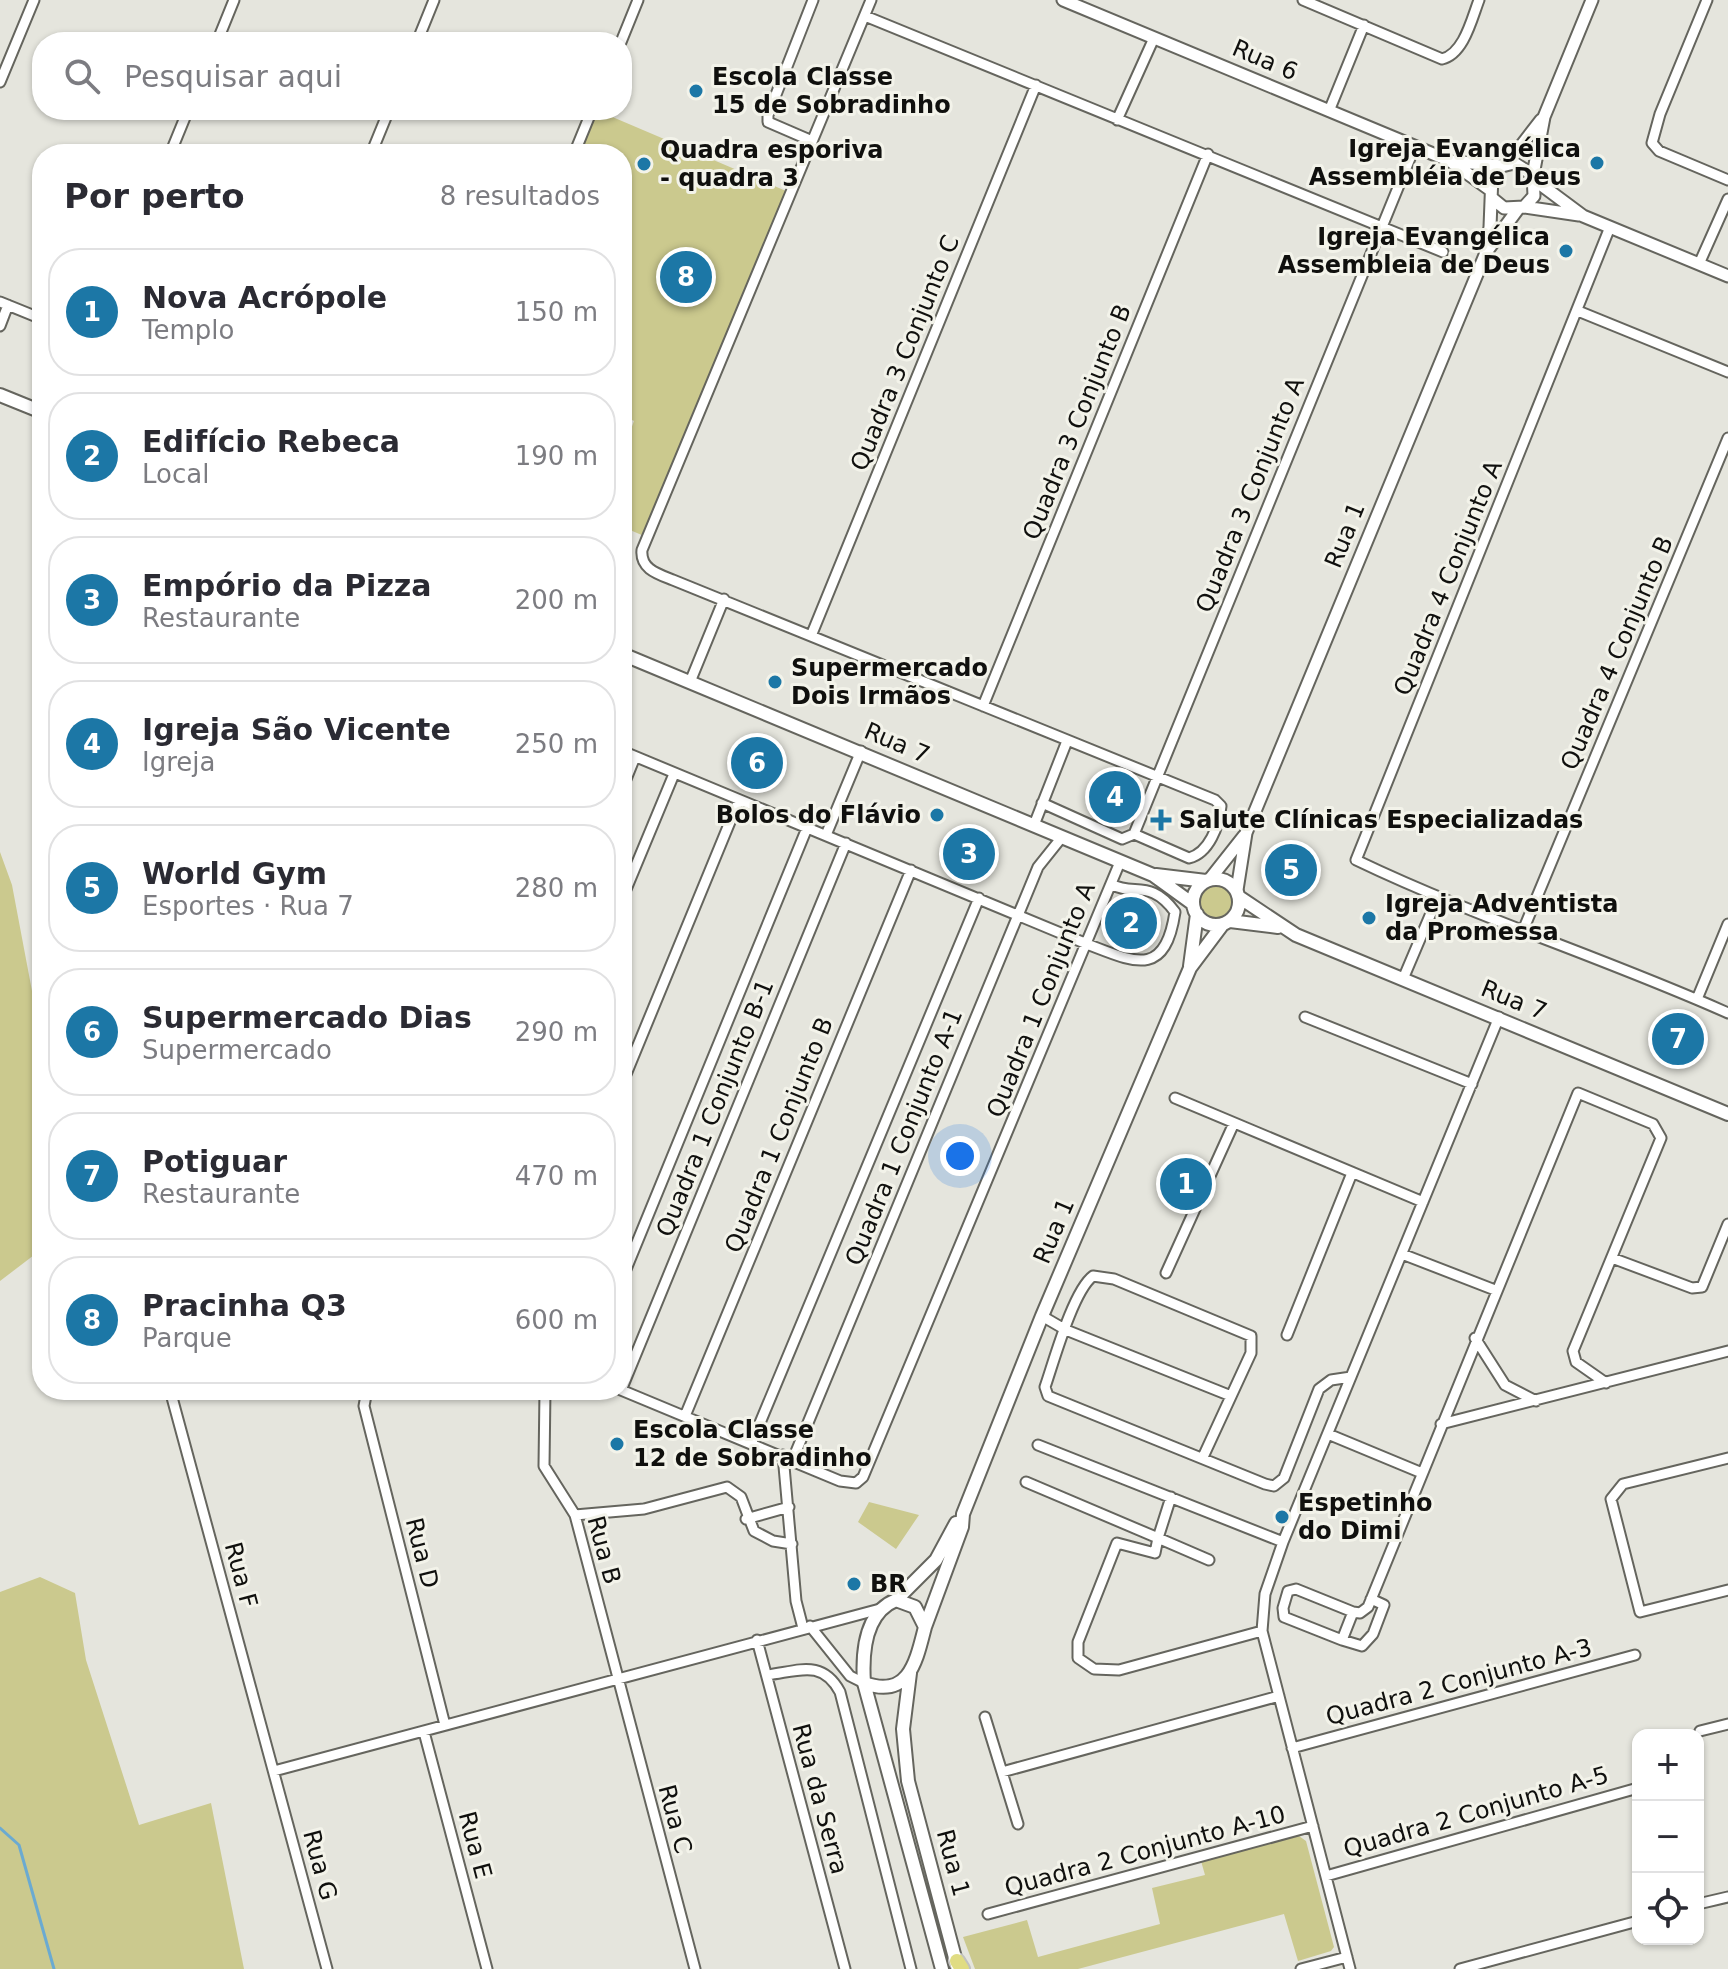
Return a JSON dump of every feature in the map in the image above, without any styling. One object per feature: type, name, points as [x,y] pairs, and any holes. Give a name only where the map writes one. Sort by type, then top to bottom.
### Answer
[{"type":"main road","points":[[0,395],[32,408]]},
{"type":"main road","name":"Rua 7","points":[[632,658],[1153,875],[1208,880]]},
{"type":"main road","name":"Rua 7","points":[[1153,875],[1195,909]]},
{"type":"main road","points":[[1208,880],[1225,880],[1238,893],[1238,910],[1226,922],[1208,923],[1195,909],[1196,891],[1208,880]]},
{"type":"main road","name":"Rua 7","points":[[1238,893],[1282,928],[1728,1114]]},
{"type":"main road","name":"Rua 1","points":[[1190,968],[1195,909]]},
{"type":"main road","name":"Rua 7","points":[[1226,922],[1282,928]]},
{"type":"main road","name":"Rua 1","points":[[959,1966],[908,1781],[903,1729],[910,1673],[962,1527],[963,1514],[1042,1316],[1190,968],[1226,922]]},
{"type":"main road","points":[[880,1609],[896,1600],[936,1560],[963,1514]]},
{"type":"main road","points":[[896,1600],[915,1607],[925,1627]]},
{"type":"main road","name":"Rua 1","points":[[880,1609],[863,1652],[864,1683],[942,1969]]},
{"type":"main road","points":[[864,1683],[879,1688],[891,1686],[910,1673]]},
{"type":"street","points":[[0,82],[34,0]]},
{"type":"street","points":[[221,32],[234,0]]},
{"type":"street","points":[[421,32],[434,0]]},
{"type":"street","points":[[625,32],[638,0]]},
{"type":"street","points":[[812,141],[768,122],[768,115],[813,0]]},
{"type":"street","points":[[871,0],[642,557],[651,570],[1220,803],[1221,812],[1210,841],[1201,853],[1189,858],[1134,834],[1122,839],[1042,803]]},
{"type":"street","name":"Rua 6","points":[[1063,0],[1450,161],[1491,194]]},
{"type":"street","points":[[1303,0],[1442,59],[1457,50],[1479,0]]},
{"type":"street","points":[[1485,255],[1534,196],[1544,117],[1592,0]]},
{"type":"street","points":[[1707,0],[1652,137],[1659,151],[1728,180]]},
{"type":"street","points":[[865,16],[1443,252]]},
{"type":"street","points":[[1329,111],[1364,25]]},
{"type":"street","points":[[1117,120],[1154,38]]},
{"type":"street","name":"Quadra 3 Conjunto C","points":[[811,636],[1036,85]]},
{"type":"street","points":[[1485,255],[1492,175],[1544,117]]},
{"type":"street","points":[[174,144],[184,120]]},
{"type":"street","points":[[375,144],[385,120]]},
{"type":"street","points":[[578,144],[588,120]]},
{"type":"street","name":"Quadra 3 Conjunto A","points":[[1134,834],[1415,146]]},
{"type":"street","name":"Quadra 3 Conjunto B","points":[[983,706],[1208,154]]},
{"type":"street","name":"Rua 6","points":[[1450,161],[1504,165]]},
{"type":"street","points":[[1504,165],[1522,165],[1583,216]]},
{"type":"street","points":[[1491,194],[1504,208],[1583,216],[1728,276]]},
{"type":"street","points":[[1699,264],[1728,199]]},
{"type":"street","name":"Quadra 4 Conjunto A","points":[[1437,899],[1356,860],[1610,227]]},
{"type":"street","name":"Rua 1","points":[[1246,833],[1485,255]]},
{"type":"street","points":[[0,326],[4,304],[32,315]]},
{"type":"street","points":[[1578,311],[1728,372]]},
{"type":"street","name":"Quadra 4 Conjunto B","points":[[1524,928],[1728,438]]},
{"type":"street","points":[[690,682],[724,599]]},
{"type":"street","points":[[1034,825],[1067,741]]},
{"type":"street","points":[[826,835],[861,751]]},
{"type":"street","points":[[632,756],[1135,963],[1162,952],[1172,933],[1175,912],[1166,900],[1144,889],[1111,884]]},
{"type":"street","points":[[632,764],[635,757]]},
{"type":"street","points":[[632,875],[674,774]]},
{"type":"street","points":[[632,1060],[739,800]]},
{"type":"street","name":"Quadra 1 Conjunto B-1","points":[[632,1255],[807,828]]},
{"type":"street","points":[[1208,880],[1246,833]]},
{"type":"street","points":[[1238,893],[1246,833]]},
{"type":"street","name":"Quadra 1 Conjunto A-1","points":[[788,1457],[1038,867],[1062,837]]},
{"type":"street","name":"Quadra 1 Conjunto B-1","points":[[632,1365],[846,843]]},
{"type":"street","name":"Quadra 1 Conjunto A","points":[[788,1457],[851,1484],[863,1477],[1120,862]]},
{"type":"street","name":"Quadra 1 Conjunto B","points":[[685,1416],[911,870]]},
{"type":"street","name":"Quadra 1 Conjunto A-1","points":[[752,1442],[979,898]]},
{"type":"street","points":[[1403,979],[1437,899],[1524,928],[1728,1013]]},
{"type":"street","points":[[1697,999],[1728,924]]},
{"type":"street","points":[[1305,1017],[1472,1084]]},
{"type":"street","points":[[1350,1969],[1262,1631],[1265,1594],[1283,1542],[1499,1017]]},
{"type":"street","points":[[1371,1599],[1384,1605],[1369,1641],[1362,1646],[1284,1617],[1288,1591],[1296,1589],[1353,1612],[1364,1611],[1371,1599],[1475,1338],[1578,1093],[1659,1128],[1661,1138],[1573,1351],[1576,1362],[1606,1383]]},
{"type":"street","points":[[1175,1098],[1423,1202]]},
{"type":"street","points":[[1166,1273],[1234,1123]]},
{"type":"street","points":[[1287,1335],[1352,1173]]},
{"type":"street","points":[[1612,1258],[1692,1288],[1702,1287],[1728,1224]]},
{"type":"street","points":[[1402,1254],[1495,1290]]},
{"type":"street","points":[[1203,1457],[1251,1353],[1251,1336],[1246,1331],[1102,1275],[1088,1280],[1045,1387],[1048,1396],[1265,1484],[1279,1483],[1319,1389],[1331,1380],[1351,1377]]},
{"type":"street","points":[[1042,1316],[1066,1330],[1231,1396]]},
{"type":"street","points":[[1475,1338],[1505,1385],[1536,1401]]},
{"type":"street","points":[[1441,1424],[1728,1351]]},
{"type":"street","points":[[632,1393],[788,1457],[796,1601],[807,1627],[850,1676],[864,1683]]},
{"type":"street","name":"Rua F","points":[[173,1400],[274,1771]]},
{"type":"street","name":"Rua D","points":[[365,1400],[364,1406],[445,1725]]},
{"type":"street","name":"Rua B","points":[[545,1400],[544,1466],[575,1515],[616,1679]]},
{"type":"street","points":[[1328,1434],[1422,1473]]},
{"type":"street","points":[[1038,1445],[1283,1542]]},
{"type":"street","points":[[1728,1458],[1623,1484],[1611,1499],[1640,1612],[1728,1590]]},
{"type":"street","points":[[1026,1482],[1209,1560]]},
{"type":"street","points":[[575,1515],[644,1509],[722,1486],[741,1497],[746,1519],[754,1531],[766,1538],[792,1544]]},
{"type":"street","points":[[1171,1497],[1155,1553],[1121,1542],[1115,1545],[1078,1642],[1078,1658],[1094,1669],[1106,1672],[1262,1631]]},
{"type":"street","points":[[746,1519],[789,1507]]},
{"type":"street","points":[[274,1771],[880,1609]]},
{"type":"street","points":[[1342,1640],[1353,1612]]},
{"type":"street","points":[[825,1644],[825,1632],[831,1621]]},
{"type":"street","name":"Rua da Serra","points":[[757,1640],[845,1969]]},
{"type":"street","name":"Quadra 2 Conjunto A-3","points":[[1292,1748],[1635,1655]]},
{"type":"street","points":[[767,1675],[823,1671],[840,1692],[911,1969]]},
{"type":"street","name":"Rua C","points":[[616,1679],[695,1969]]},
{"type":"street","points":[[1002,1772],[1279,1696]]},
{"type":"street","points":[[985,1717],[1018,1824]]},
{"type":"street","points":[[1704,1730],[1728,1724]]},
{"type":"street","name":"Rua E","points":[[424,1732],[487,1969]]},
{"type":"street","name":"Rua G","points":[[274,1771],[327,1969]]},
{"type":"street","name":"Quadra 2 Conjunto A-5","points":[[1326,1876],[1632,1790]]},
{"type":"street","name":"Quadra 2 Conjunto A-10","points":[[988,1914],[1313,1826]]},
{"type":"street","points":[[1704,1902],[1728,1897]]},
{"type":"street","points":[[1460,1969],[1632,1923]]},
{"type":"street","points":[[1301,1969],[1347,1957]]},
{"type":"shaded area","points":[[592,120],[619,120],[786,191],[644,536],[632,531],[632,144],[582,144]]},
{"type":"shaded area","points":[[0,852],[12,885],[32,991],[32,1257],[0,1281]]},
{"type":"shaded area","points":[[1216,883],[1229,889],[1235,902],[1229,915],[1216,921],[1203,915],[1197,902],[1203,889]]},
{"type":"shaded area","points":[[869,1502],[919,1515],[896,1549],[858,1522]]},
{"type":"shaded area","points":[[40,1577],[75,1593],[86,1660],[139,1825],[211,1803],[244,1969],[0,1969],[0,1592]]},
{"type":"shaded area","points":[[1299,1836],[1306,1841],[1334,1947],[1331,1951],[1298,1961],[1284,1914],[1078,1969],[975,1969],[963,1937],[1027,1920],[1038,1957],[1160,1924],[1152,1888],[1205,1875],[1201,1861]]},
{"type":"waterway","points":[[0,1828],[19,1845],[54,1969]]},
{"type":"place","name":"Escola Classe 15 de Sobradinho","points":[[696,91]]},
{"type":"place","name":"Igreja Evangélica Assembléia de Deus","points":[[1597,163]]},
{"type":"place","name":"Quadra esporiva - quadra 3","points":[[644,164]]},
{"type":"place","name":"Igreja Evangélica Assembleia de Deus","points":[[1566,251]]},
{"type":"place","name":"Pracinha Q3","points":[[686,277]]},
{"type":"place","name":"Supermercado Dois Irmãos","points":[[775,682]]},
{"type":"place","name":"Supermercado Dias","points":[[757,763]]},
{"type":"place","name":"Igreja São Vicente","points":[[1115,797]]},
{"type":"place","name":"Bolos do Flávio","points":[[937,815]]},
{"type":"place","name":"Salute Clínicas Especializadas","points":[[1161,820]]},
{"type":"place","name":"Empório da Pizza","points":[[969,854]]},
{"type":"place","name":"World Gym","points":[[1291,870]]},
{"type":"place","name":"Igreja Adventista da Promessa","points":[[1369,918]]},
{"type":"place","name":"Edifício Rebeca","points":[[1131,923]]},
{"type":"place","name":"Potiguar","points":[[1678,1039]]},
{"type":"place","name":"Nova Acrópole","points":[[1186,1184]]},
{"type":"place","name":"Escola Classe 12 de Sobradinho","points":[[617,1444]]},
{"type":"place","name":"Espetinho do Dimi","points":[[1282,1517]]},
{"type":"place","name":"BR","points":[[854,1584]]}]
